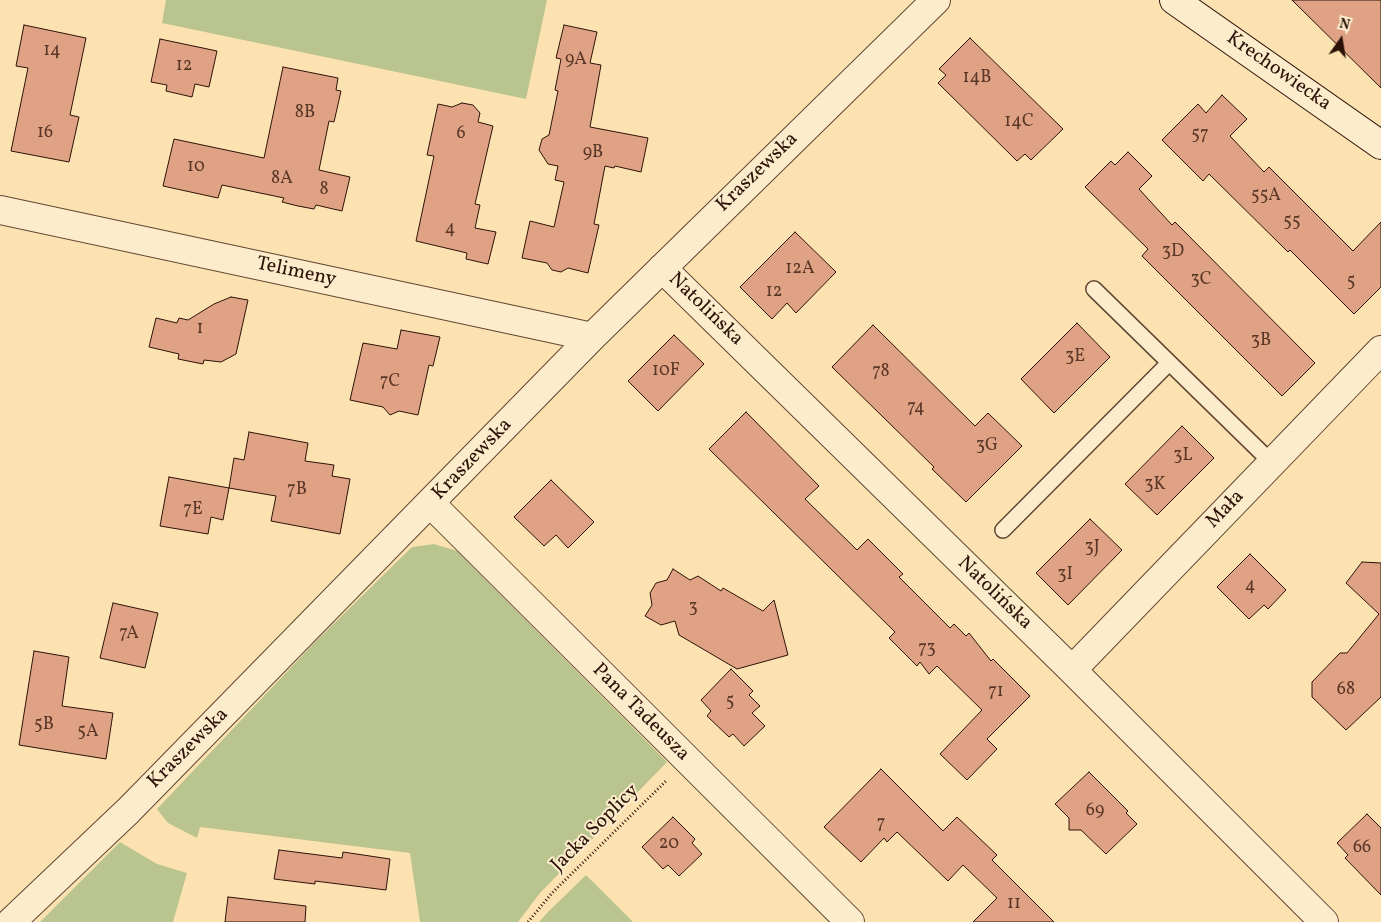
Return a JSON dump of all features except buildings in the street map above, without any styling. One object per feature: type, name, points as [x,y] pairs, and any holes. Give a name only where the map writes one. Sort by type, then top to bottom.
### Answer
[{"type":"street","name":"Kraszewska","points":[[11,922],[128,811],[431,504],[592,337],[936,0]]},
{"type":"street","name":"Krechowiecka","points":[[1174,0],[1381,145]]},
{"type":"street","name":"Telimeny","points":[[0,210],[592,337]]},
{"type":"street","name":"Natolińska","points":[[662,268],[1072,670],[1324,922]]},
{"type":"street","name":"Mała","points":[[1072,670],[1381,350]]},
{"type":"street","name":"Pana Tadeusza","points":[[431,504],[850,922]]},
{"type":"lane","points":[[1094,289],[1272,463]]},
{"type":"lane","points":[[1003,530],[1170,363]]},
{"type":"path","name":"Jacka Soplicy","points":[[528,922],[552,893],[687,760]]},
{"type":"green space","points":[[166,0],[547,0],[526,99],[162,23]]},
{"type":"green space","points":[[434,544],[457,551],[667,762],[540,893],[518,922],[420,922],[410,853],[200,827],[197,838],[168,823],[157,809],[315,642],[412,547]]},
{"type":"green space","points":[[120,842],[157,864],[187,873],[173,922],[40,922]]},
{"type":"green space","points":[[586,875],[633,922],[539,922],[547,913]]}]
